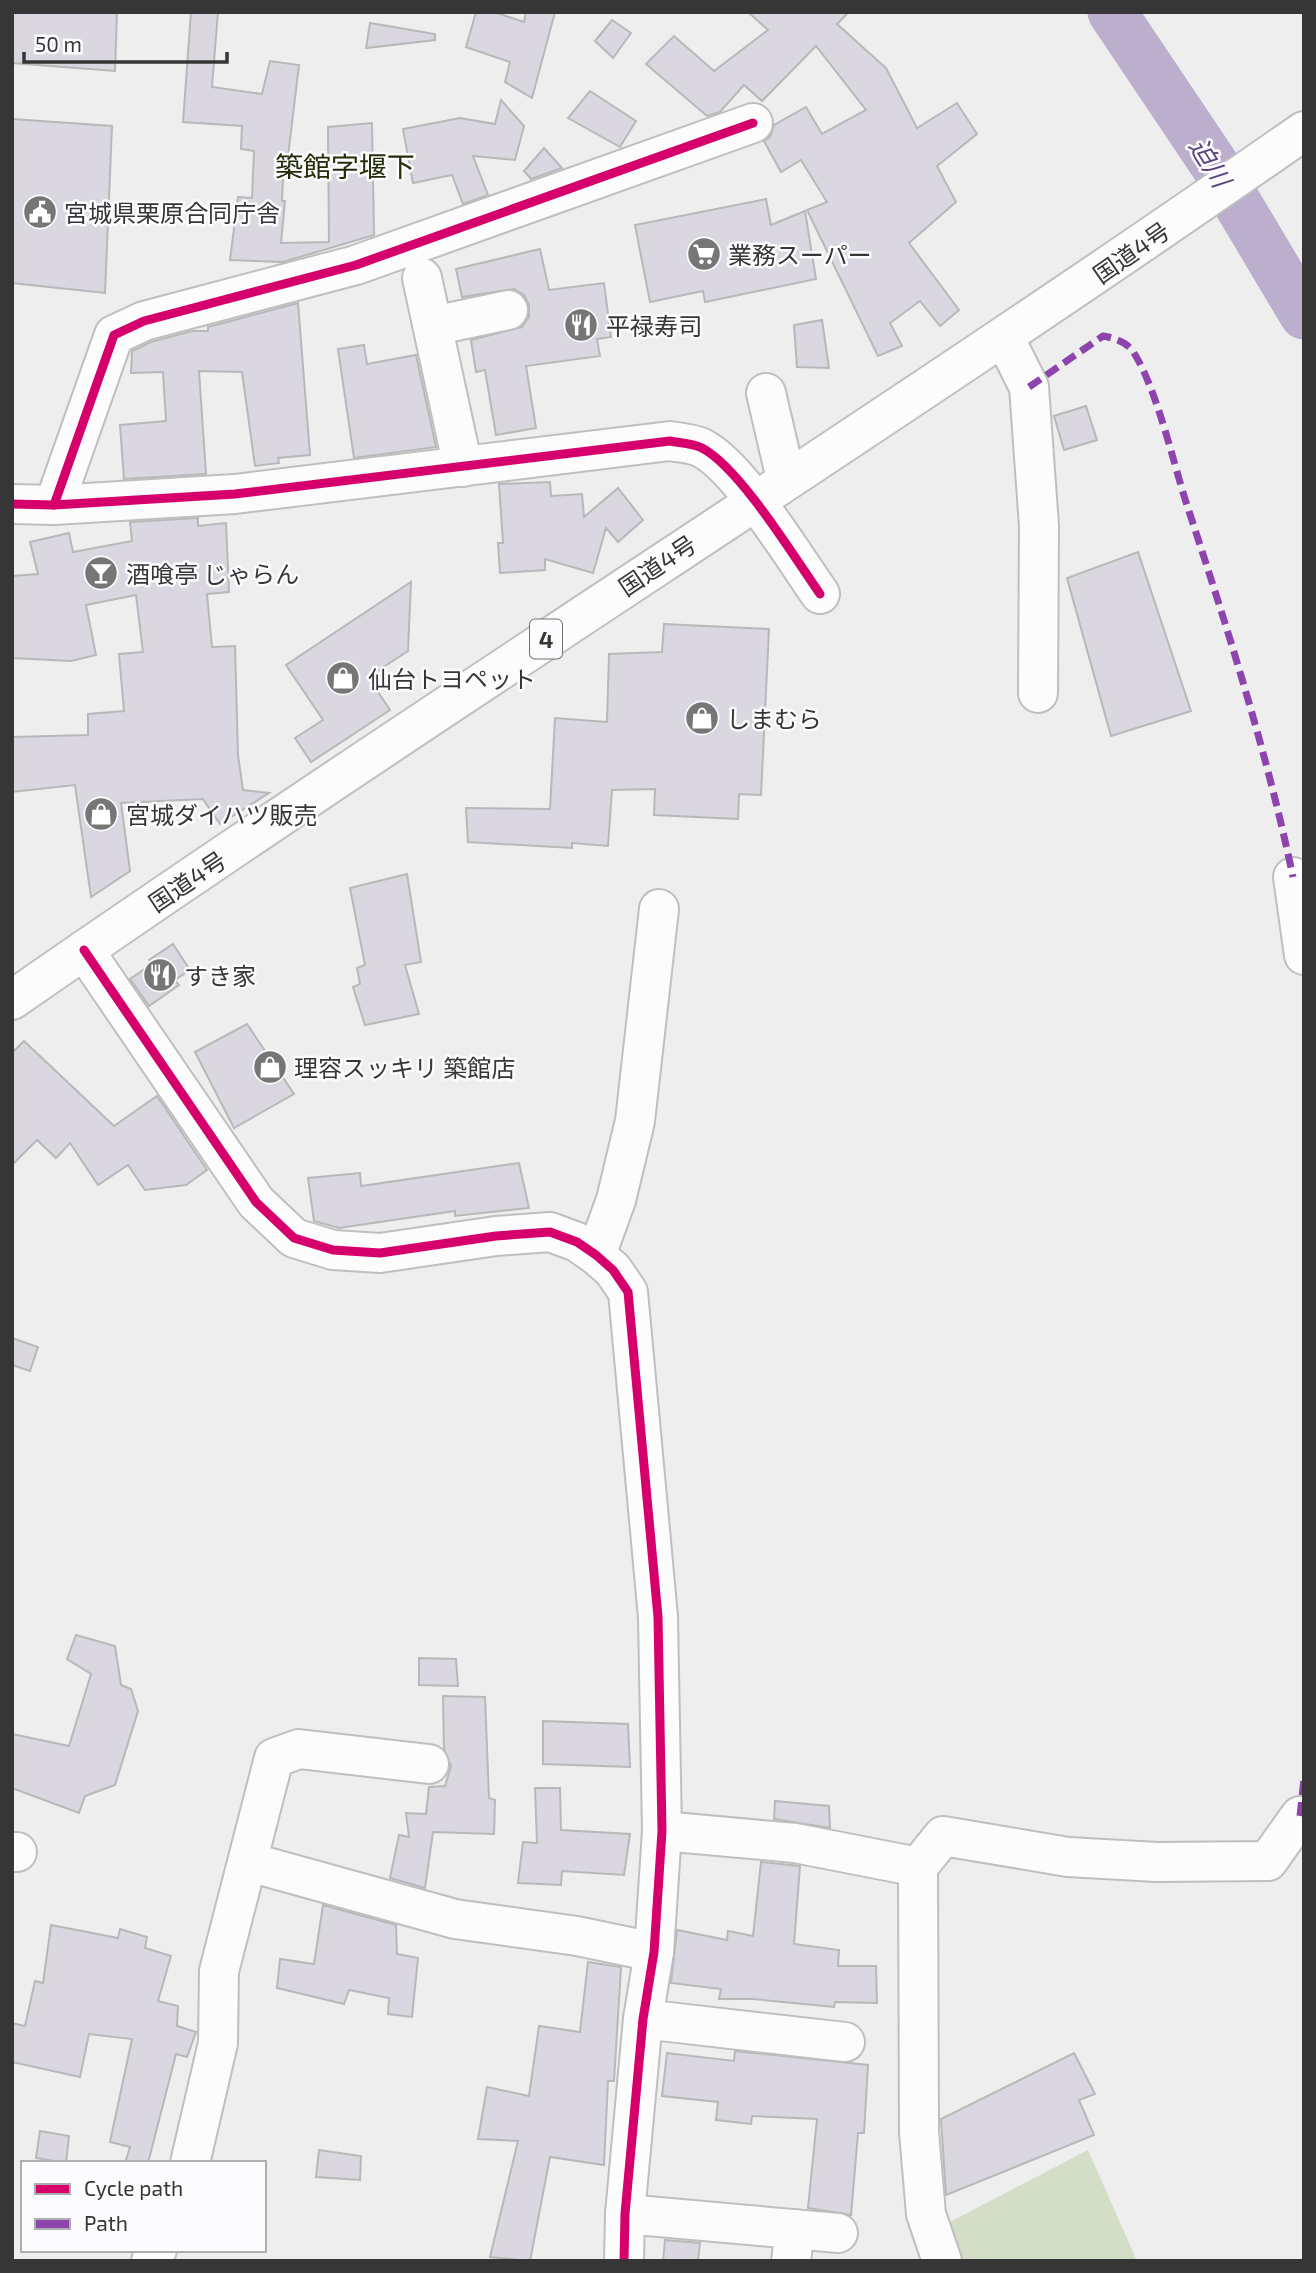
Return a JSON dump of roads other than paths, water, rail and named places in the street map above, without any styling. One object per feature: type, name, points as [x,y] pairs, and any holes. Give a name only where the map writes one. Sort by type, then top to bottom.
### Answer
[{"type":"main road","points":[[54,505],[114,335],[144,321],[356,265],[753,122]]},
{"type":"main road","name":"国道4号","points":[[12,999],[754,500],[1083,285],[1304,131]]},
{"type":"main road","points":[[422,278],[463,467]]},
{"type":"main road","points":[[433,326],[508,310]]},
{"type":"main road","points":[[1004,337],[1029,387],[1039,526],[1038,693]]},
{"type":"main road","points":[[766,393],[786,479]]},
{"type":"main road","points":[[12,504],[54,505],[235,494],[670,442],[702,448],[754,500],[820,594]]},
{"type":"main road","points":[[1293,877],[1304,955]]},
{"type":"main road","points":[[596,1255],[616,1200],[635,1121],[659,909]]},
{"type":"main road","points":[[84,950],[256,1202],[293,1238],[333,1250],[380,1253],[496,1236],[550,1232],[577,1242],[596,1255],[613,1270],[628,1292],[633,1323],[658,1617],[662,1831],[654,1951],[643,2020],[625,2214],[624,2261]]},
{"type":"main road","points":[[190,2161],[218,2043],[219,1971],[274,1758],[299,1748],[429,1764]]},
{"type":"main road","points":[[942,2261],[926,2214],[919,2132],[918,1867],[943,1836],[1068,1857],[1157,1862],[1268,1861],[1300,1816]]},
{"type":"main road","points":[[662,1831],[795,1843],[918,1867]]},
{"type":"main road","points":[[249,1862],[455,1919],[577,1936],[654,1951]]},
{"type":"main road","points":[[643,2020],[845,2042]]},
{"type":"main road","points":[[625,2214],[793,2245],[838,2234]]},
{"type":"waterway","name":"迫川","points":[[1112,12],[1214,164],[1304,315]]},
{"type":"place","name":"宮城県栗原合同庁舎","points":[[40,212]]},
{"type":"place","name":"業務スーパー","points":[[704,254]]},
{"type":"place","name":"平禄寿司","points":[[581,325]]},
{"type":"place","name":"酒喰亭 じゃらん","points":[[101,573]]},
{"type":"place","name":"仙台トヨペット","points":[[343,678]]},
{"type":"place","name":"しまむら","points":[[702,718]]},
{"type":"place","name":"宮城ダイハツ販売","points":[[101,814]]},
{"type":"place","name":"すき家","points":[[160,975]]},
{"type":"place","name":"理容スッキリ 築館店","points":[[270,1067]]},
{"type":"district","name":"築館字堰下","points":[[345,166]]}]
